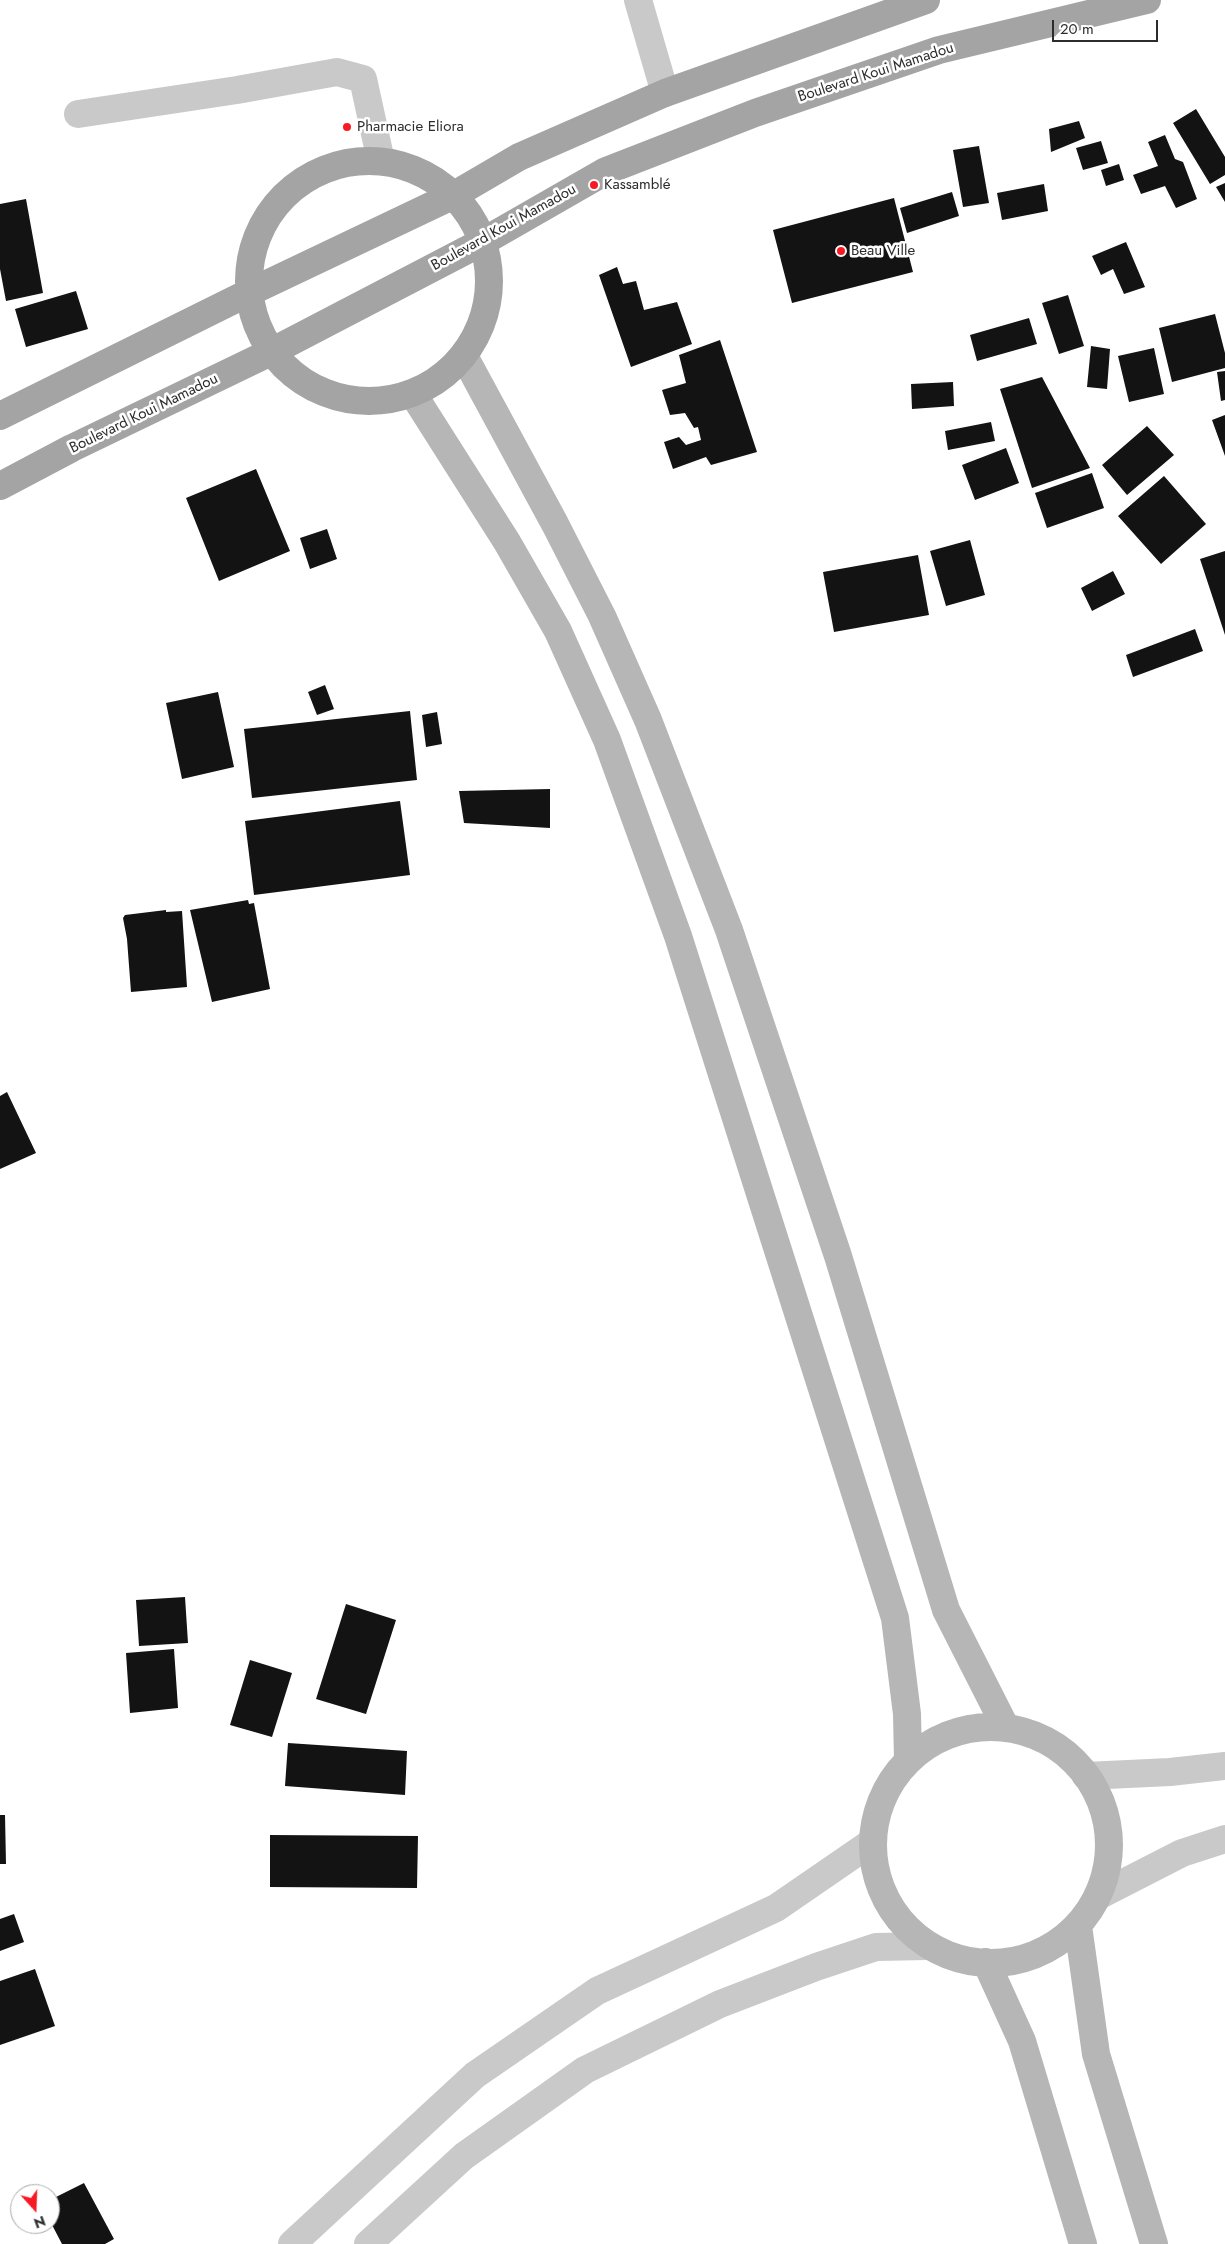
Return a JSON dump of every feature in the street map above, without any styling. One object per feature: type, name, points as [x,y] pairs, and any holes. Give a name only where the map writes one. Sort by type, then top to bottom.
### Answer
[{"type":"main road","points":[[0,416],[248,293],[454,194],[519,157],[665,93],[926,0]]},
{"type":"main road","name":"Boulevard Koui Mamadou","points":[[0,486],[72,448],[271,352],[484,241],[606,171],[755,113],[939,50],[1148,0]]},
{"type":"main road","points":[[381,161],[408,166],[433,178],[454,194],[472,216],[484,241],[490,271],[489,301],[480,330],[464,356],[441,378],[413,394],[374,402],[335,397],[299,380],[271,352],[256,324],[248,293],[250,258],[262,224],[283,196],[312,175],[345,163],[381,161]]},
{"type":"main road","points":[[464,356],[581,574],[602,616],[648,720],[728,930],[838,1256],[946,1610],[1006,1728]]},
{"type":"main road","points":[[413,394],[507,542],[558,631],[607,740],[675,927],[778,1244],[895,1618],[907,1714],[908,1761]]},
{"type":"main road","points":[[1006,1728],[1042,1738],[1072,1758],[1096,1788],[1108,1822],[1110,1859],[1100,1895],[1078,1926],[1046,1950],[1007,1963],[966,1961],[928,1946],[897,1918],[878,1882],[872,1842],[878,1813],[889,1785],[908,1761],[937,1740],[970,1729],[1006,1728]]},
{"type":"main road","points":[[1078,1926],[1096,2054],[1154,2244]]},
{"type":"main road","points":[[986,1962],[1022,2040],[1083,2244]]},
{"type":"street","points":[[638,0],[665,93]]},
{"type":"street","points":[[78,114],[237,90],[337,72],[364,79],[381,161]]},
{"type":"street","points":[[1086,1776],[1170,1772],[1225,1766]]},
{"type":"street","points":[[1100,1895],[1182,1853],[1225,1839]]},
{"type":"street","points":[[292,2244],[475,2075],[597,1992],[776,1908],[872,1842]]},
{"type":"street","points":[[368,2244],[464,2156],[585,2070],[720,2004],[816,1967],[876,1947],[928,1946]]},
{"type":"building","points":[[1196,109],[1225,157],[1225,175],[1210,184],[1173,123]]},
{"type":"building","points":[[1079,121],[1085,138],[1051,152],[1049,129]]},
{"type":"building","points":[[1165,135],[1175,159],[1183,162],[1197,199],[1176,208],[1165,186],[1141,194],[1133,175],[1158,166],[1148,142]]},
{"type":"building","points":[[1101,141],[1108,163],[1083,170],[1076,148]]},
{"type":"building","points":[[979,146],[989,203],[963,207],[953,150]]},
{"type":"building","points":[[1119,164],[1124,180],[1106,186],[1101,170]]},
{"type":"building","points":[[1225,183],[1225,202],[1216,187]]},
{"type":"building","points":[[1044,184],[1048,211],[1002,220],[997,193]]},
{"type":"building","points":[[952,192],[959,216],[907,233],[900,208]]},
{"type":"building","points":[[894,198],[913,272],[792,303],[773,230]]},
{"type":"building","points":[[26,199],[43,293],[6,301],[0,269],[0,204]]},
{"type":"building","points":[[1126,242],[1145,287],[1124,294],[1113,269],[1101,275],[1092,256]]},
{"type":"building","points":[[617,267],[623,284],[636,281],[644,310],[677,302],[692,344],[631,367],[599,275]]},
{"type":"building","points":[[76,291],[88,329],[26,347],[15,309]]},
{"type":"building","points":[[1068,295],[1084,346],[1059,354],[1042,303]]},
{"type":"building","points":[[1215,314],[1225,353],[1225,368],[1172,382],[1159,328]]},
{"type":"building","points":[[1029,318],[1037,344],[977,361],[970,335]]},
{"type":"building","points":[[720,340],[757,452],[711,465],[706,457],[673,469],[664,442],[679,437],[686,445],[701,440],[698,427],[694,428],[685,413],[670,415],[662,390],[686,383],[679,355]]},
{"type":"building","points":[[1091,346],[1110,349],[1107,389],[1087,387]]},
{"type":"building","points":[[1154,348],[1164,394],[1129,402],[1118,356]]},
{"type":"building","points":[[1225,371],[1225,400],[1221,401],[1217,372]]},
{"type":"building","points":[[1042,377],[1090,468],[1032,488],[1000,389]]},
{"type":"building","points":[[953,382],[954,406],[912,409],[911,384]]},
{"type":"building","points":[[1225,415],[1225,456],[1212,420]]},
{"type":"building","points":[[991,422],[995,441],[948,450],[945,431]]},
{"type":"building","points":[[1147,426],[1174,455],[1127,495],[1102,465]]},
{"type":"building","points":[[1006,448],[1019,483],[975,500],[962,465]]},
{"type":"building","points":[[256,469],[290,551],[219,581],[186,498]]},
{"type":"building","points":[[1092,473],[1104,508],[1047,528],[1035,493]]},
{"type":"building","points":[[1164,476],[1206,524],[1161,564],[1118,516]]},
{"type":"building","points":[[327,529],[337,559],[310,569],[300,538]]},
{"type":"building","points":[[970,540],[985,595],[946,606],[930,551]]},
{"type":"building","points":[[1225,551],[1225,635],[1200,559]]},
{"type":"building","points":[[918,555],[929,615],[834,632],[823,572]]},
{"type":"building","points":[[1113,571],[1125,594],[1092,611],[1081,588]]},
{"type":"building","points":[[1195,629],[1203,651],[1133,677],[1126,655]]},
{"type":"building","points":[[325,685],[334,709],[317,715],[308,692]]},
{"type":"building","points":[[218,692],[234,767],[182,779],[166,703]]},
{"type":"building","points":[[410,711],[417,780],[252,798],[244,729]]},
{"type":"building","points":[[437,712],[442,744],[426,747],[422,715]]},
{"type":"building","points":[[550,789],[550,828],[464,823],[459,791]]},
{"type":"building","points":[[400,801],[410,875],[254,895],[245,821]]},
{"type":"building","points":[[248,900],[249,904],[254,903],[270,989],[212,1002],[190,910]]},
{"type":"building","points":[[166,910],[166,912],[182,911],[187,987],[131,992],[127,939],[123,918],[125,915]]},
{"type":"building","points":[[7,1092],[36,1153],[0,1169],[0,1096]]},
{"type":"building","points":[[185,1597],[188,1643],[139,1646],[136,1600]]},
{"type":"building","points":[[346,1604],[396,1620],[366,1714],[316,1699]]},
{"type":"building","points":[[174,1649],[178,1708],[130,1713],[126,1653]]},
{"type":"building","points":[[250,1660],[292,1673],[272,1737],[230,1725]]},
{"type":"building","points":[[288,1743],[407,1751],[405,1795],[285,1786]]},
{"type":"building","points":[[0,1815],[5,1815],[6,1864],[0,1864]]},
{"type":"building","points":[[270,1835],[418,1836],[417,1888],[270,1887]]},
{"type":"building","points":[[14,1914],[24,1942],[0,1951],[0,1919]]},
{"type":"building","points":[[35,1969],[55,2026],[0,2045],[0,1981]]},
{"type":"building","points":[[84,2183],[114,2239],[105,2244],[62,2244],[57,2234],[60,2234],[60,2195]]},
{"type":"place","name":"Pharmacie Eliora","points":[[347,127]]},
{"type":"place","name":"Kassamblé","points":[[594,185]]},
{"type":"place","name":"Beau Ville","points":[[841,251]]}]
